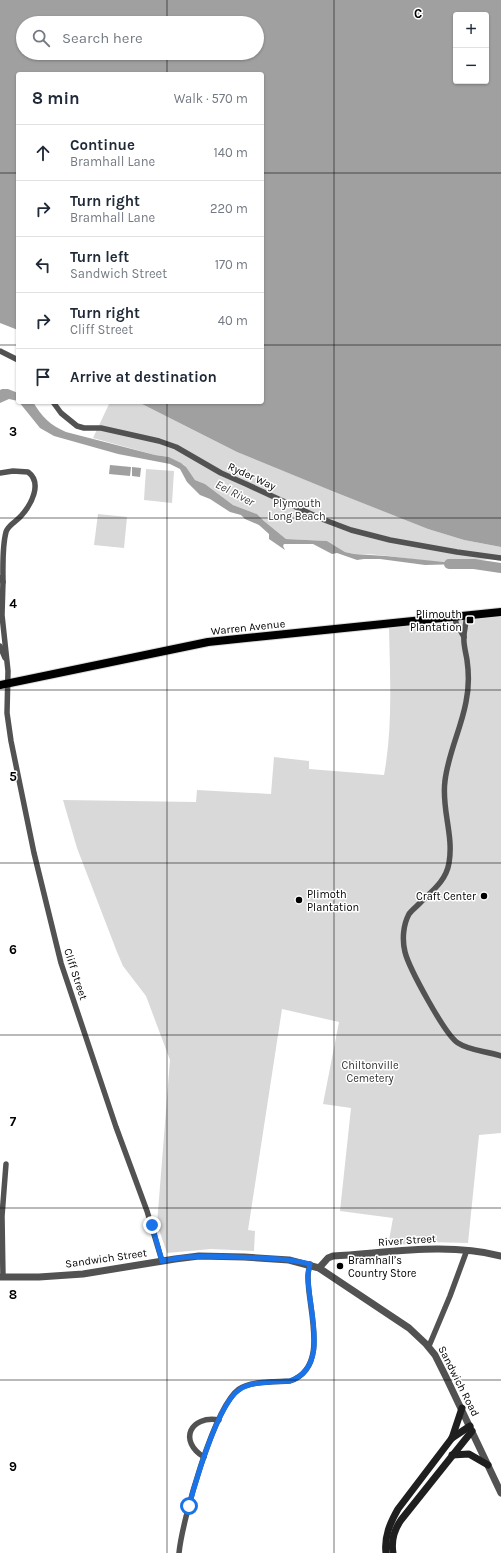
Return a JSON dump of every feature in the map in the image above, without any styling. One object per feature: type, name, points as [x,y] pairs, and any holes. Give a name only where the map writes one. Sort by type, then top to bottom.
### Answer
[{"type":"main road","name":"Warren Avenue","points":[[4,685],[208,642],[501,612]]},
{"type":"main road","points":[[386,1553],[387,1533],[398,1510],[452,1438],[462,1408]]},
{"type":"main road","points":[[452,1438],[471,1428]]},
{"type":"main road","points":[[393,1553],[392,1543],[398,1524],[471,1428]]},
{"type":"main road","points":[[452,1454],[469,1454],[488,1465]]},
{"type":"street","points":[[0,350],[16,359]]},
{"type":"street","name":"Ryder Way","points":[[54,404],[61,414],[77,426],[84,428],[101,428],[159,441],[176,447],[234,478],[322,519],[351,530],[390,540],[501,558]]},
{"type":"street","name":"Cliff Street","points":[[0,473],[13,471],[28,472],[34,478],[35,484],[35,492],[26,509],[7,530],[4,545],[2,580],[2,615],[6,660],[4,685],[10,742],[57,950],[116,1126],[147,1211],[162,1261]]},
{"type":"street","points":[[466,615],[467,622],[464,637],[468,671],[468,690],[466,705],[445,782],[445,799],[450,838],[449,864],[441,882],[409,914],[404,932],[404,951],[409,964],[450,1036],[457,1043],[467,1048],[501,1056]]},
{"type":"street","points":[[455,616],[456,624],[464,637]]},
{"type":"street","points":[[0,646],[6,660]]},
{"type":"street","points":[[2,1277],[2,1211],[6,1164]]},
{"type":"street","name":"River Street","points":[[320,1268],[328,1258],[333,1256],[436,1248],[467,1250],[501,1256]]},
{"type":"street","points":[[429,1346],[467,1250]]},
{"type":"street","name":"Sandwich Street","points":[[2,1277],[39,1277],[83,1274],[194,1256],[281,1259],[310,1264]]},
{"type":"street","points":[[179,1553],[185,1519],[204,1457],[219,1420],[232,1396],[239,1390],[250,1385],[290,1381],[296,1379],[310,1364],[314,1350],[314,1340],[308,1281],[310,1264]]},
{"type":"street","name":"Sandwich Road","points":[[310,1264],[320,1268],[410,1328],[429,1346],[440,1364],[462,1408],[501,1493]]},
{"type":"street","points":[[204,1457],[195,1452],[191,1445],[189,1438],[192,1429],[197,1423],[205,1420],[219,1420]]},
{"type":"green space","name":"Plymouth Long Beach","points":[[109,404],[142,404],[237,452],[332,491],[428,529],[464,540],[501,547],[501,561],[488,560],[437,562],[377,555],[354,554],[345,552],[327,541],[286,539],[257,514],[233,505],[205,484],[195,480],[184,465],[169,457],[155,455],[93,438]]},
{"type":"green space","points":[[146,469],[174,471],[172,503],[144,500]]},
{"type":"green space","points":[[98,514],[127,517],[124,548],[94,545]]},
{"type":"green space","name":"Plimoth Plantation","points":[[501,616],[501,1133],[479,1135],[468,1243],[428,1242],[388,1246],[393,1218],[340,1211],[351,1108],[323,1104],[339,1022],[282,1009],[248,1230],[255,1231],[254,1251],[211,1249],[167,1253],[157,1224],[170,1060],[146,996],[123,966],[117,952],[77,848],[63,800],[196,802],[197,790],[271,794],[274,757],[309,761],[309,769],[384,775],[390,720],[389,627]]},
{"type":"shaded area","points":[[0,0],[501,0],[501,547],[464,540],[428,529],[332,491],[237,452],[142,404],[264,404],[264,72],[16,72],[16,329],[0,323]]},
{"type":"shaded area","points":[[8,389],[16,392],[16,401],[9,399],[0,403],[0,390]]},
{"type":"shaded area","points":[[21,404],[34,404],[47,420],[66,432],[155,455],[169,457],[181,463],[186,467],[195,480],[205,484],[233,505],[257,514],[286,539],[327,541],[345,552],[354,554],[463,564],[425,565],[380,559],[357,560],[337,553],[332,554],[313,544],[284,544],[283,546],[285,550],[269,539],[269,534],[259,525],[245,519],[241,515],[230,512],[210,499],[200,495],[187,482],[180,469],[170,464],[118,454],[54,436],[40,428]]},
{"type":"shaded area","points":[[110,465],[131,467],[130,476],[109,474]]},
{"type":"shaded area","points":[[132,467],[141,468],[140,477],[132,476]]},
{"type":"waterway","name":"Eel River","points":[[449,564],[474,564],[501,568]]},
{"type":"place","name":"Plimouth Plantation","points":[[470,620]]},
{"type":"place","name":"Craft Center","points":[[484,896]]},
{"type":"place","name":"Plimoth Plantation","points":[[299,900]]},
{"type":"place","name":"Bramhall’s Country Store","points":[[340,1266]]},
{"type":"route","points":[[152,1225],[162,1261],[194,1256],[218,1256],[281,1259],[310,1264],[308,1281],[312,1312],[314,1350],[310,1364],[296,1379],[246,1386],[232,1396],[225,1408],[209,1445],[198,1474],[189,1506]]},
{"type":"park label","name":"Chiltonville Cemetery","points":[[370,1071]]}]
